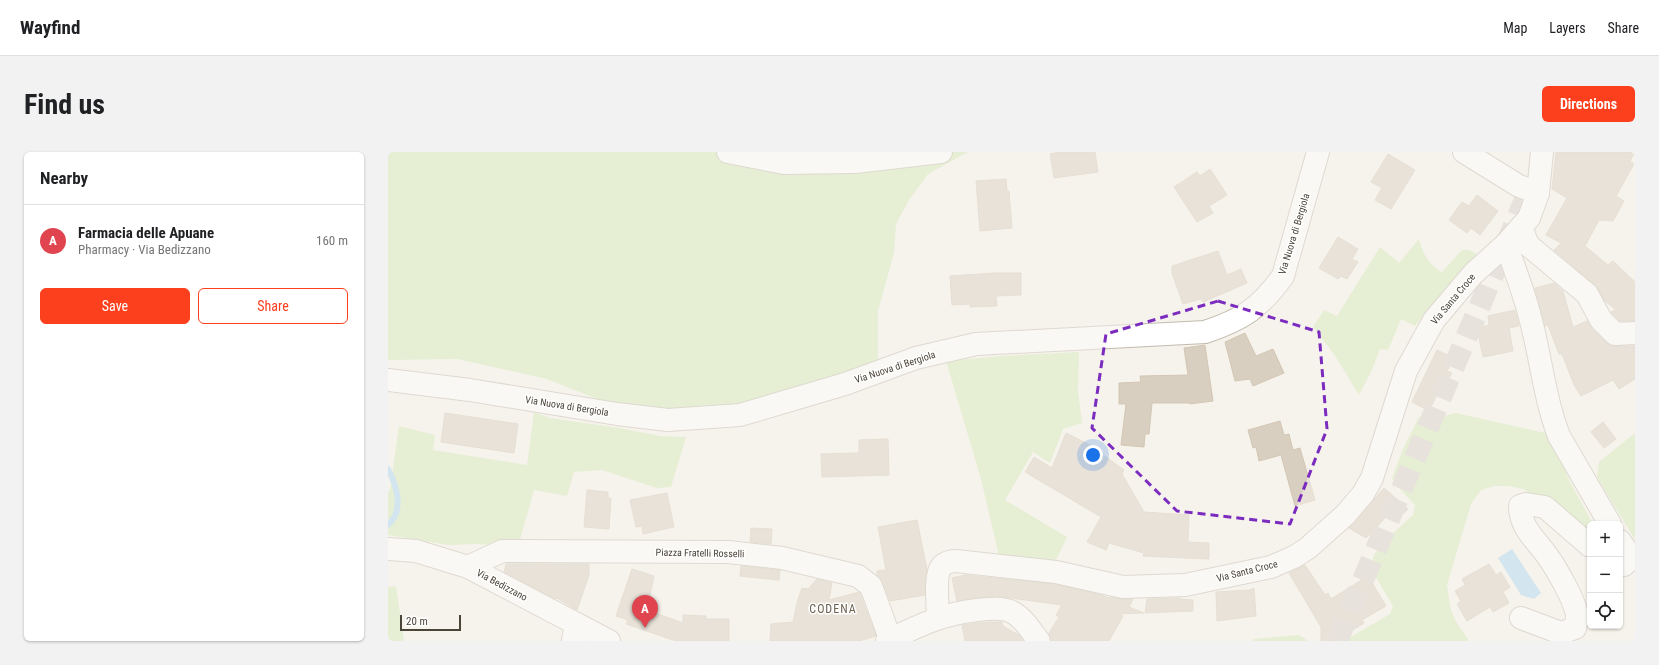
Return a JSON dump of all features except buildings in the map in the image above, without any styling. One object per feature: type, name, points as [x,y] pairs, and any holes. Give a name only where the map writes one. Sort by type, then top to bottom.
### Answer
[{"type":"street","points":[[728,152],[784,163],[855,162],[941,152]]},
{"type":"street","name":"Via Nuova di Bergiola","points":[[388,380],[470,390],[617,414],[668,420],[740,415],[845,384],[916,358],[976,344],[1205,332],[1228,324],[1255,308],[1271,293],[1283,276],[1318,152]]},
{"type":"street","points":[[1464,152],[1519,186],[1538,193]]},
{"type":"street","name":"Via Santa Croce","points":[[938,618],[938,574],[941,567],[946,562],[956,561],[1056,572],[1124,587],[1185,585],[1271,567],[1294,557],[1308,548],[1345,515],[1363,494],[1372,478],[1406,371],[1434,320],[1473,274],[1506,244],[1529,218],[1538,193],[1542,152]]},
{"type":"street","points":[[1521,227],[1528,245],[1587,294],[1601,320],[1615,334],[1635,333]]},
{"type":"street","points":[[1506,244],[1530,316],[1553,420],[1559,436],[1608,521]]},
{"type":"street","points":[[1521,618],[1561,633],[1575,628],[1577,616],[1570,596],[1547,555],[1527,531],[1520,512],[1520,506],[1526,504],[1545,507],[1587,543]]},
{"type":"street","points":[[1623,546],[1630,559],[1623,565]]},
{"type":"street","name":"Via Bedizzano","points":[[388,549],[416,551],[468,567],[574,633],[609,641]]},
{"type":"street","name":"Piazza Fratelli Rosselli","points":[[468,567],[502,551],[728,552],[782,558],[858,576],[871,586],[889,640]]},
{"type":"street","points":[[889,640],[938,618],[1000,608],[1012,611],[1023,620],[1039,641]]},
{"type":"highlighted area","points":[[1218,301],[1319,332],[1327,429],[1290,524],[1177,511],[1092,428],[1106,334]]},
{"type":"green space","points":[[388,152],[968,152],[928,174],[909,200],[896,224],[894,253],[878,311],[878,367],[758,404],[635,414],[547,379],[457,359],[388,360]]},
{"type":"green space","points":[[1419,239],[1422,249],[1430,263],[1442,272],[1462,250],[1469,250],[1481,257],[1427,311],[1415,326],[1401,319],[1388,350],[1380,349],[1372,370],[1359,395],[1336,357],[1313,327],[1324,310],[1337,316],[1380,247],[1399,263]]},
{"type":"green space","points":[[1079,352],[1078,391],[1082,423],[1063,429],[1050,463],[1033,452],[1005,500],[1067,537],[1057,558],[1050,563],[999,556],[981,479],[946,361],[1002,356]]},
{"type":"green space","points":[[534,412],[550,418],[619,428],[660,436],[686,437],[671,487],[657,488],[602,470],[574,472],[567,496],[534,490],[518,547],[477,544],[448,545],[388,535],[388,492],[390,490],[399,426],[435,435],[433,450],[527,465]]},
{"type":"green space","points":[[1456,413],[1550,434],[1570,482],[1591,521],[1587,521],[1587,536],[1549,505],[1523,489],[1509,486],[1495,486],[1481,490],[1471,504],[1447,585],[1450,606],[1455,620],[1469,641],[1344,641],[1390,614],[1393,606],[1371,569],[1373,557],[1381,544],[1413,515],[1415,505],[1392,478],[1403,449],[1419,417],[1430,419]]},
{"type":"green space","points":[[1635,433],[1635,540],[1597,477],[1599,462]]},
{"type":"green space","points":[[396,586],[404,641],[388,641],[388,587]]},
{"type":"green space","points":[[1299,635],[1308,641],[1253,641],[1253,639]]},
{"type":"water","points":[[1512,549],[1541,593],[1534,599],[1521,595],[1498,558]]},
{"type":"waterway","points":[[388,469],[394,483],[397,498],[396,513],[388,525]]},
{"type":"tunnel","points":[[1337,641],[1533,181]]},
{"type":"place","name":"Farmacia delle Apuane","points":[[645,628]]},
{"type":"district","name":"CODENA","points":[[833,609]]}]
